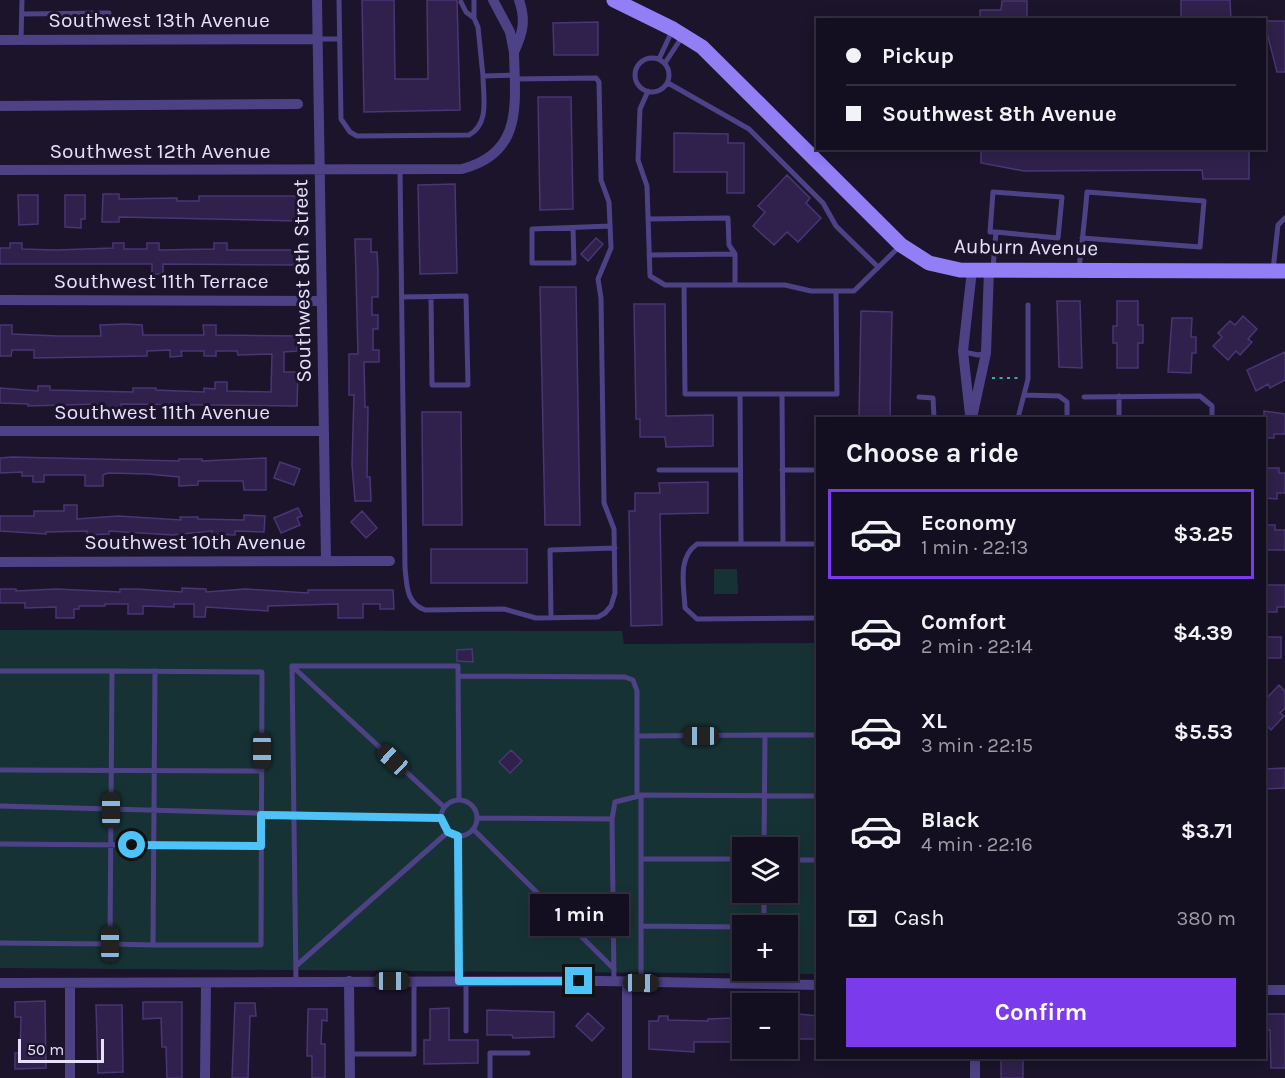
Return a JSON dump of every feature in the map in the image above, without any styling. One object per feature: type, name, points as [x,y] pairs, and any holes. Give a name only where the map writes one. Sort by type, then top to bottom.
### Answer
[{"type":"street","name":"Southwest 8th Street","points":[[316,0],[326,561]]},
{"type":"street","points":[[493,0],[510,32],[514,52]]},
{"type":"street","points":[[514,52],[524,28],[525,16],[519,0]]},
{"type":"street","name":"Auburn Avenue","points":[[615,0],[702,47],[901,245],[929,262],[953,269],[972,270],[1279,271]]},
{"type":"street","name":"Southwest 13th Avenue","points":[[0,40],[317,39]]},
{"type":"street","name":"Southwest 12th Avenue","points":[[0,170],[462,169],[481,164],[496,152],[512,128],[514,52]]},
{"type":"street","points":[[0,106],[298,104]]},
{"type":"street","points":[[971,417],[986,353],[991,269]]},
{"type":"street","points":[[971,417],[963,351],[972,270]]},
{"type":"street","name":"Southwest 11th Terrace","points":[[0,300],[322,301]]},
{"type":"street","name":"Southwest 11th Avenue","points":[[0,431],[323,431]]},
{"type":"street","name":"Southwest 10th Avenue","points":[[0,562],[390,561]]},
{"type":"street","points":[[349,981],[350,1078]]},
{"type":"street","points":[[0,982],[70,984],[463,981],[816,985]]},
{"type":"street","points":[[205,1078],[206,983]]},
{"type":"street","points":[[627,983],[627,1078]]},
{"type":"street","points":[[70,984],[70,1078]]},
{"type":"street","points":[[1266,990],[1285,990]]},
{"type":"street","points":[[975,1059],[975,1078]]},
{"type":"lane","points":[[21,0],[21,40]]},
{"type":"lane","points":[[339,0],[341,119],[344,126],[357,136],[469,135],[480,126],[483,117],[483,76],[478,27],[474,18],[474,0]]},
{"type":"lane","points":[[460,2],[466,12],[474,18]]},
{"type":"lane","points":[[21,14],[109,14]]},
{"type":"lane","points":[[659,59],[678,32]]},
{"type":"lane","points":[[665,63],[678,32]]},
{"type":"lane","points":[[317,39],[339,39]]},
{"type":"lane","points":[[645,59],[659,59],[665,63],[669,73],[668,83],[660,90],[648,91],[637,82],[637,67],[645,59]]},
{"type":"lane","points":[[400,170],[405,568],[410,599],[417,607],[425,610],[504,609],[525,616],[598,617],[611,606],[615,593],[614,529],[604,503],[601,298],[598,279],[611,248],[609,202],[601,180],[599,82],[596,78],[483,76]]},
{"type":"lane","points":[[668,83],[749,129],[824,203],[836,226],[878,267]]},
{"type":"lane","points":[[648,91],[640,109],[638,160],[647,186],[650,276],[664,285],[785,285],[811,291],[854,291],[901,245]]},
{"type":"lane","points":[[993,192],[1062,197],[1059,238],[996,232],[990,232],[993,192]]},
{"type":"lane","points":[[1079,269],[1087,192],[1204,201],[1200,247],[1083,238]]},
{"type":"lane","points":[[648,219],[728,218],[729,245],[735,254],[735,285]]},
{"type":"lane","points":[[1279,271],[1278,225],[1285,218]]},
{"type":"lane","points":[[573,228],[574,263],[532,263],[532,229],[610,226]]},
{"type":"lane","points":[[991,269],[996,232]]},
{"type":"lane","points":[[649,255],[735,254]]},
{"type":"lane","points":[[684,285],[685,394],[837,394],[836,292]]},
{"type":"lane","points":[[402,297],[466,296],[468,385],[432,385],[431,297]]},
{"type":"lane","points":[[1018,417],[1028,379],[1028,305]]},
{"type":"lane","points":[[963,351],[978,355],[986,353]]},
{"type":"lane","points":[[740,394],[741,543]]},
{"type":"lane","points":[[782,394],[783,543]]},
{"type":"lane","points":[[1024,395],[1059,396],[1067,402],[1067,417]]},
{"type":"lane","points":[[1119,396],[1119,417]]},
{"type":"lane","points":[[1084,397],[1200,396],[1212,406],[1212,417]]},
{"type":"lane","points":[[919,397],[933,398],[934,417]]},
{"type":"lane","points":[[659,470],[741,470]]},
{"type":"lane","points":[[782,471],[816,470]]},
{"type":"lane","points":[[816,544],[697,544],[688,550],[683,564],[685,608],[697,619],[816,618]]},
{"type":"lane","points":[[551,617],[550,550],[615,548]]},
{"type":"lane","points":[[292,666],[458,666],[459,800]]},
{"type":"lane","points":[[292,666],[444,807]]},
{"type":"lane","points":[[292,666],[296,982]]},
{"type":"lane","points":[[0,671],[262,672],[261,945],[0,943]]},
{"type":"lane","points":[[110,944],[112,671]]},
{"type":"lane","points":[[153,945],[155,671]]},
{"type":"lane","points":[[458,676],[625,677],[637,684],[641,983]]},
{"type":"lane","points":[[764,837],[765,735]]},
{"type":"lane","points":[[637,736],[816,735]]},
{"type":"lane","points":[[0,770],[262,771]]},
{"type":"lane","points":[[615,982],[612,819],[615,802],[639,796],[816,796]]},
{"type":"lane","points":[[459,800],[470,803],[477,818],[473,828],[458,836],[448,832],[441,818],[444,807],[459,800]]},
{"type":"lane","points":[[0,806],[261,815],[441,818]]},
{"type":"lane","points":[[477,818],[612,819]]},
{"type":"lane","points":[[473,828],[614,969]]},
{"type":"lane","points":[[296,966],[448,832]]},
{"type":"lane","points":[[458,836],[466,1031]]},
{"type":"lane","points":[[0,844],[261,846]]},
{"type":"lane","points":[[641,859],[732,859]]},
{"type":"lane","points":[[798,860],[816,860]]},
{"type":"lane","points":[[641,926],[732,927]]},
{"type":"lane","points":[[350,1054],[414,1054],[414,981]]},
{"type":"lane","points":[[490,1078],[490,1053],[528,1053]]},
{"type":"path","points":[[992,378],[1020,378]]},
{"type":"green space","points":[[714,569],[737,569],[738,594],[714,594]]},
{"type":"green space","points":[[0,630],[622,631],[624,644],[816,643],[816,974],[798,974],[798,915],[732,915],[732,973],[0,968]]},
{"type":"building","points":[[362,0],[394,0],[395,79],[428,79],[427,0],[457,0],[460,110],[364,112]]},
{"type":"building","points":[[1181,0],[1230,0],[1231,18],[1181,18]]},
{"type":"building","points":[[1002,1],[1027,1],[1027,18],[980,18],[980,10],[1001,10]]},
{"type":"building","points":[[1266,21],[1285,21],[1285,72],[1277,72]]},
{"type":"building","points":[[598,22],[598,55],[554,55],[553,23]]},
{"type":"building","points":[[538,97],[571,97],[573,209],[540,210]]},
{"type":"building","points":[[674,133],[728,134],[728,143],[744,143],[744,193],[727,193],[727,172],[674,172]]},
{"type":"building","points":[[981,150],[1249,150],[1249,179],[1203,179],[1202,170],[1024,171],[981,163]]},
{"type":"building","points":[[787,175],[810,198],[806,203],[821,218],[798,242],[787,232],[774,245],[753,226],[765,212],[758,206]]},
{"type":"building","points":[[455,184],[457,273],[420,274],[418,185]]},
{"type":"building","points":[[103,194],[119,194],[119,199],[177,198],[177,201],[199,201],[199,196],[298,196],[298,221],[119,217],[119,222],[102,222]]},
{"type":"building","points":[[18,195],[38,195],[38,224],[19,225]]},
{"type":"building","points":[[65,195],[85,195],[85,219],[81,219],[81,228],[65,227]]},
{"type":"building","points":[[596,238],[603,244],[588,261],[581,254]]},
{"type":"building","points":[[355,239],[371,239],[371,252],[377,252],[378,297],[372,297],[372,315],[378,315],[378,329],[373,329],[373,350],[379,350],[379,362],[364,362],[365,407],[368,407],[367,477],[370,477],[371,501],[355,501],[352,465],[354,395],[349,395],[349,354],[358,354]]},
{"type":"building","points":[[10,243],[22,243],[22,249],[56,250],[113,248],[113,243],[124,243],[124,249],[147,249],[147,243],[159,243],[159,250],[214,249],[214,243],[227,243],[227,250],[295,250],[295,265],[163,264],[163,274],[152,274],[152,264],[0,264],[0,248],[10,248]]},
{"type":"building","points":[[540,287],[576,287],[580,525],[545,525]]},
{"type":"building","points":[[1057,301],[1080,301],[1082,368],[1059,367]]},
{"type":"building","points":[[1117,301],[1138,301],[1138,325],[1143,325],[1143,343],[1138,343],[1138,368],[1117,368],[1117,343],[1113,343],[1113,326],[1117,326]]},
{"type":"building","points":[[634,304],[665,304],[666,416],[713,415],[713,446],[666,447],[665,437],[640,437],[640,419],[636,419]]},
{"type":"building","points":[[861,311],[892,312],[890,417],[859,417]]},
{"type":"building","points":[[1243,316],[1257,329],[1248,339],[1252,342],[1240,355],[1236,351],[1228,360],[1213,346],[1222,337],[1218,333],[1230,321],[1235,325]]},
{"type":"building","points":[[1172,318],[1192,318],[1191,337],[1196,337],[1196,353],[1192,353],[1191,373],[1168,372]]},
{"type":"building","points":[[0,325],[12,325],[12,334],[101,336],[100,325],[142,325],[143,335],[204,335],[203,325],[216,325],[216,335],[297,336],[297,351],[284,352],[284,372],[298,372],[297,406],[121,404],[121,407],[98,407],[98,404],[28,406],[28,404],[0,403],[0,388],[38,391],[38,386],[50,386],[50,390],[133,392],[133,388],[156,388],[156,390],[204,392],[204,388],[215,389],[215,382],[227,382],[227,391],[271,392],[272,354],[238,355],[237,351],[216,351],[216,356],[204,356],[204,351],[181,351],[182,356],[170,357],[170,350],[147,351],[147,356],[34,358],[34,350],[12,350],[11,356],[0,356]]},
{"type":"building","points":[[1285,352],[1285,380],[1270,388],[1268,384],[1256,391],[1247,370]]},
{"type":"building","points":[[1264,411],[1285,414],[1285,434],[1274,434],[1274,438],[1266,438],[1266,417],[1264,417]]},
{"type":"building","points":[[422,412],[461,412],[462,525],[423,525]]},
{"type":"building","points":[[0,458],[179,461],[179,459],[202,459],[202,461],[266,458],[266,490],[244,490],[243,481],[198,481],[198,485],[179,486],[179,477],[148,474],[108,473],[103,475],[103,486],[85,486],[85,475],[44,475],[44,482],[33,482],[33,476],[22,476],[22,472],[0,473]]},
{"type":"building","points":[[280,462],[300,469],[294,485],[274,478]]},
{"type":"building","points":[[1266,468],[1279,468],[1279,473],[1285,473],[1285,493],[1277,493],[1277,499],[1266,498]]},
{"type":"building","points":[[708,482],[708,513],[660,514],[662,625],[631,626],[629,511],[635,511],[635,493],[660,493],[659,483]]},
{"type":"building","points":[[64,505],[77,505],[77,519],[118,516],[181,520],[180,517],[244,520],[244,515],[265,516],[264,532],[235,531],[235,535],[212,534],[212,531],[172,535],[109,531],[109,534],[87,535],[87,531],[46,532],[46,534],[0,531],[0,516],[34,516],[34,511],[64,511]]},
{"type":"building","points":[[298,508],[302,516],[297,518],[300,525],[281,533],[274,518]]},
{"type":"building","points":[[362,511],[377,528],[366,538],[351,522]]},
{"type":"building","points":[[1266,525],[1275,525],[1275,530],[1285,530],[1285,550],[1266,550]]},
{"type":"building","points":[[431,549],[527,549],[527,583],[431,583]]},
{"type":"building","points":[[1266,585],[1285,585],[1285,607],[1277,607],[1277,612],[1266,612]]},
{"type":"building","points":[[182,588],[206,589],[206,592],[245,589],[308,593],[308,590],[393,590],[394,609],[380,609],[380,604],[363,604],[363,618],[338,618],[338,604],[268,606],[268,611],[206,607],[205,617],[194,617],[194,604],[174,604],[174,607],[143,606],[143,614],[128,614],[128,604],[105,604],[105,606],[79,606],[79,609],[74,609],[74,618],[56,618],[56,607],[25,608],[25,603],[0,603],[0,589],[120,592],[120,589],[137,589],[182,592]]},
{"type":"building","points":[[1266,637],[1281,637],[1281,658],[1266,658]]},
{"type":"building","points":[[472,649],[473,662],[457,661],[457,650]]},
{"type":"building","points":[[1279,685],[1285,691],[1285,708],[1280,713],[1284,716],[1271,730],[1266,725],[1266,699]]},
{"type":"building","points":[[511,750],[522,761],[510,773],[499,762]]},
{"type":"building","points":[[1285,768],[1285,788],[1266,789],[1266,769]]},
{"type":"building","points":[[45,1001],[46,1068],[15,1069],[15,1053],[20,1053],[21,1017],[15,1017],[15,1002]]},
{"type":"building","points":[[143,1002],[182,1002],[182,1078],[167,1078],[166,1047],[162,1047],[161,1018],[143,1019]]},
{"type":"building","points":[[235,1003],[255,1003],[256,1016],[250,1016],[248,1078],[232,1078]]},
{"type":"building","points":[[96,1005],[122,1005],[123,1072],[98,1073]]},
{"type":"building","points":[[449,1008],[449,1040],[478,1040],[478,1063],[424,1064],[424,1040],[430,1040],[430,1009]]},
{"type":"building","points":[[308,1009],[327,1009],[327,1021],[322,1020],[321,1044],[325,1044],[325,1078],[312,1078],[312,1056],[307,1056]]},
{"type":"building","points":[[487,1010],[554,1012],[554,1037],[513,1038],[512,1035],[487,1035]]},
{"type":"building","points":[[588,1013],[604,1028],[592,1041],[576,1026]]},
{"type":"building","points":[[798,1014],[816,1016],[816,1039],[798,1039]]},
{"type":"building","points":[[1266,1014],[1285,1014],[1285,1068],[1271,1068],[1270,1030],[1266,1030]]},
{"type":"building","points":[[659,1016],[668,1016],[668,1020],[708,1021],[708,1019],[732,1018],[732,1042],[694,1042],[694,1052],[649,1049],[649,1021],[658,1021]]},
{"type":"building","points":[[1001,1059],[1023,1059],[1023,1078],[1001,1078]]},
{"type":"route","points":[[132,845],[261,846],[261,815],[441,818],[444,828],[458,836],[459,981],[579,981]]}]
